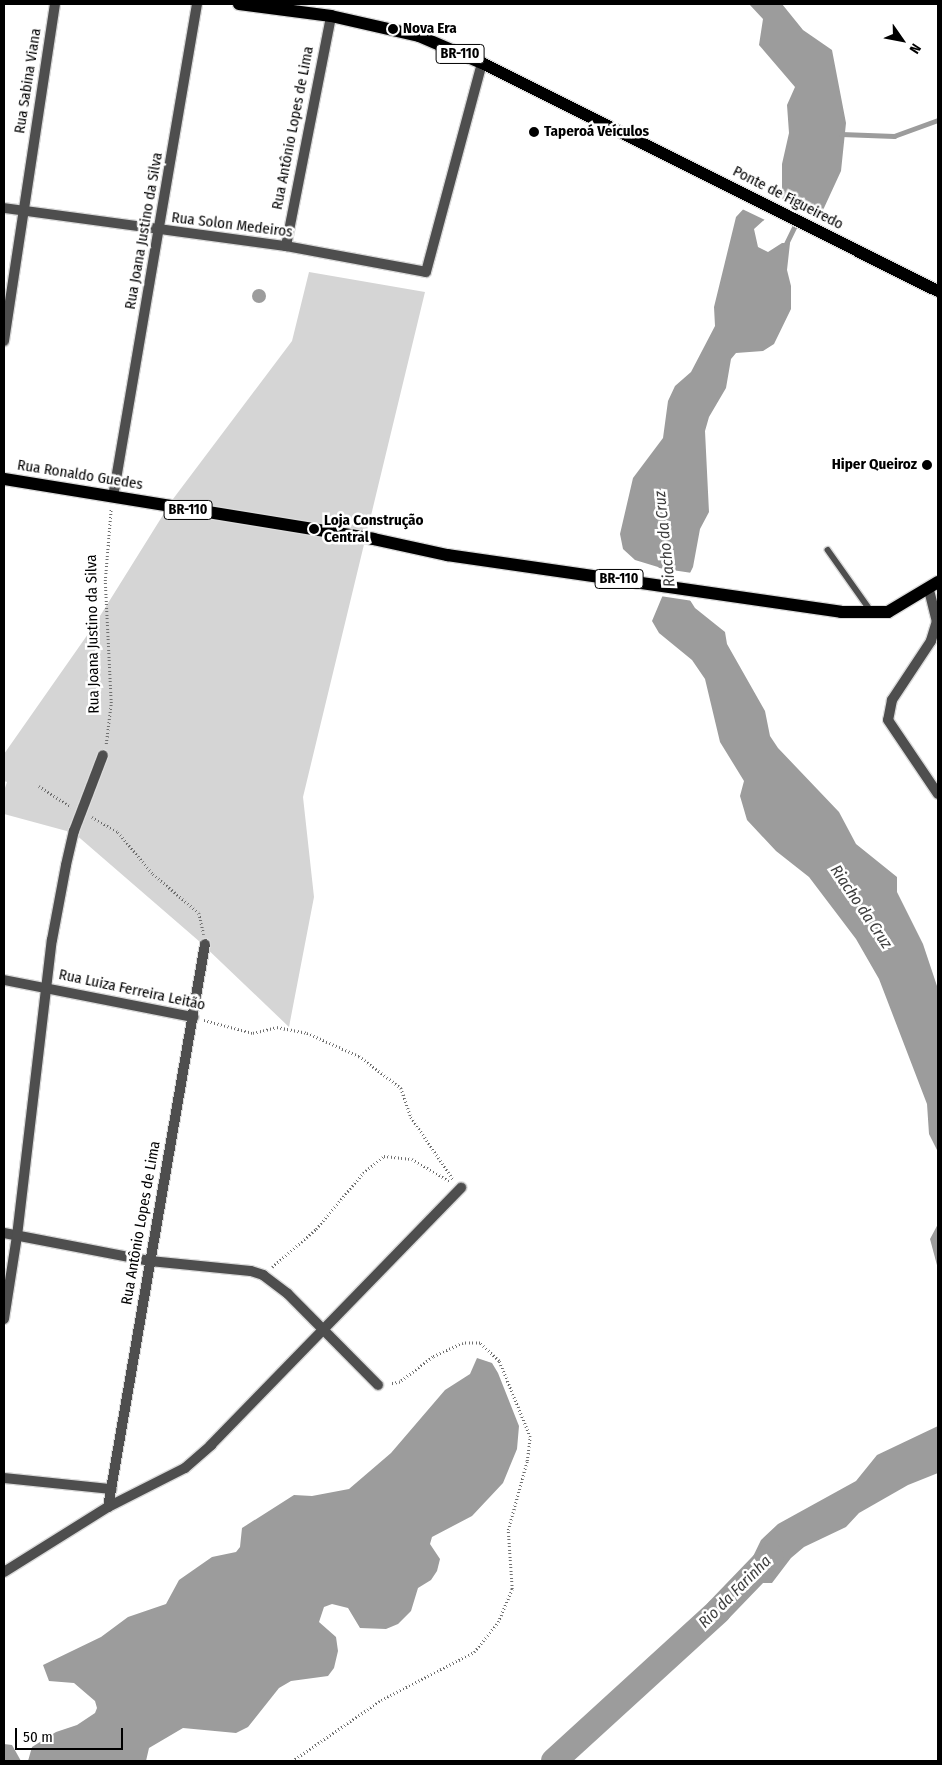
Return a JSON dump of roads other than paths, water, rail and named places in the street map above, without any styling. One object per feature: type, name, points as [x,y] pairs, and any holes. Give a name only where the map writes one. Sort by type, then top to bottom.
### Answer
[{"type":"main road","name":"BR-110","points":[[239,4],[331,16],[419,36],[482,63]]},
{"type":"main road","name":"Ponte de Figueiredo","points":[[482,63],[938,291]]},
{"type":"main road","name":"Rua Ronaldo Guedes","points":[[4,479],[373,539],[447,555],[791,602],[841,612],[872,613]]},
{"type":"main road","name":"BR-110","points":[[872,613],[888,612],[934,586]]},
{"type":"street","name":"Rua Sabina Viana","points":[[4,341],[22,211],[55,4]]},
{"type":"street","name":"Rua Joana Justino da Silva","points":[[113,497],[160,231],[197,4]]},
{"type":"street","name":"Rua Antônio Lopes de Lima","points":[[286,246],[331,16]]},
{"type":"street","name":"Rua Solon Medeiros","points":[[4,208],[160,231],[286,246],[426,272],[482,63]]},
{"type":"street","points":[[934,586],[936,621],[931,641],[892,700],[888,720],[938,794]]},
{"type":"street","points":[[4,1319],[17,1236],[46,988],[66,865],[81,812],[104,755]]},
{"type":"street","name":"Rua Antônio Lopes de Lima","points":[[108,1507],[205,944]]},
{"type":"street","name":"Rua Luiza Ferreira Leitão","points":[[4,980],[193,1017]]},
{"type":"street","points":[[4,1572],[108,1507],[178,1472],[211,1445],[461,1188]]},
{"type":"street","points":[[4,1233],[150,1260],[252,1270],[275,1282],[378,1385]]},
{"type":"street","points":[[4,1478],[111,1489]]},
{"type":"lane","points":[[828,550],[872,613]]},
{"type":"water","points":[[749,4],[782,4],[803,30],[832,50],[846,123],[841,171],[818,221],[782,203],[782,164],[789,133],[787,105],[795,87],[759,45],[763,19]]},
{"type":"water","points":[[749,203],[772,213],[754,229],[758,247],[768,252],[782,243],[790,243],[787,270],[791,286],[791,309],[774,344],[763,351],[736,353],[731,359],[726,388],[709,417],[705,431],[709,512],[700,529],[693,567],[686,581],[688,597],[695,608],[725,632],[727,644],[765,711],[770,736],[778,748],[839,812],[856,844],[897,877],[897,892],[923,944],[938,989],[938,1152],[929,1134],[927,1104],[879,979],[856,939],[809,877],[776,851],[747,820],[740,796],[744,781],[720,742],[705,679],[692,660],[659,633],[652,621],[670,578],[658,567],[635,560],[623,549],[620,534],[633,478],[663,438],[668,401],[675,386],[691,372],[715,326],[714,307],[736,217]]},
{"type":"water","points":[[259,289],[264,291],[266,296],[264,301],[259,303],[254,301],[252,296],[254,291]]},
{"type":"water","points":[[938,1224],[938,1269],[930,1239]]},
{"type":"water","points":[[477,1358],[492,1363],[498,1373],[519,1426],[517,1449],[503,1483],[472,1516],[432,1537],[430,1544],[440,1559],[437,1571],[431,1580],[418,1588],[411,1611],[398,1624],[386,1629],[360,1628],[348,1608],[332,1604],[324,1607],[319,1622],[336,1637],[338,1651],[334,1668],[328,1676],[291,1681],[279,1688],[248,1727],[236,1733],[183,1728],[149,1748],[146,1761],[28,1761],[32,1747],[56,1732],[77,1725],[95,1713],[97,1708],[95,1701],[74,1683],[49,1681],[43,1665],[101,1637],[128,1617],[166,1604],[179,1580],[212,1557],[236,1552],[240,1547],[242,1528],[294,1495],[312,1496],[349,1489],[391,1453],[445,1390],[470,1374]]},
{"type":"water","points":[[938,1426],[938,1473],[908,1485],[859,1513],[846,1527],[804,1547],[791,1558],[772,1583],[750,1583],[739,1577],[746,1571],[761,1540],[778,1524],[856,1481],[877,1455]]},
{"type":"water","points":[[4,1744],[12,1745],[21,1761],[4,1761]]},
{"type":"waterway","points":[[841,134],[894,136],[938,120]]},
{"type":"waterway","name":"Riacho da Cruz","points":[[784,248],[797,221]]},
{"type":"waterway","name":"Rio da Farinha","points":[[554,1761],[718,1611],[771,1556]]},
{"type":"place","name":"Nova Era","points":[[393,29]]},
{"type":"place","name":"Taperoá Veículos","points":[[534,132]]},
{"type":"place","name":"Hiper Queiroz","points":[[927,465]]},
{"type":"place","name":"Loja Construção Central","points":[[314,529]]}]
